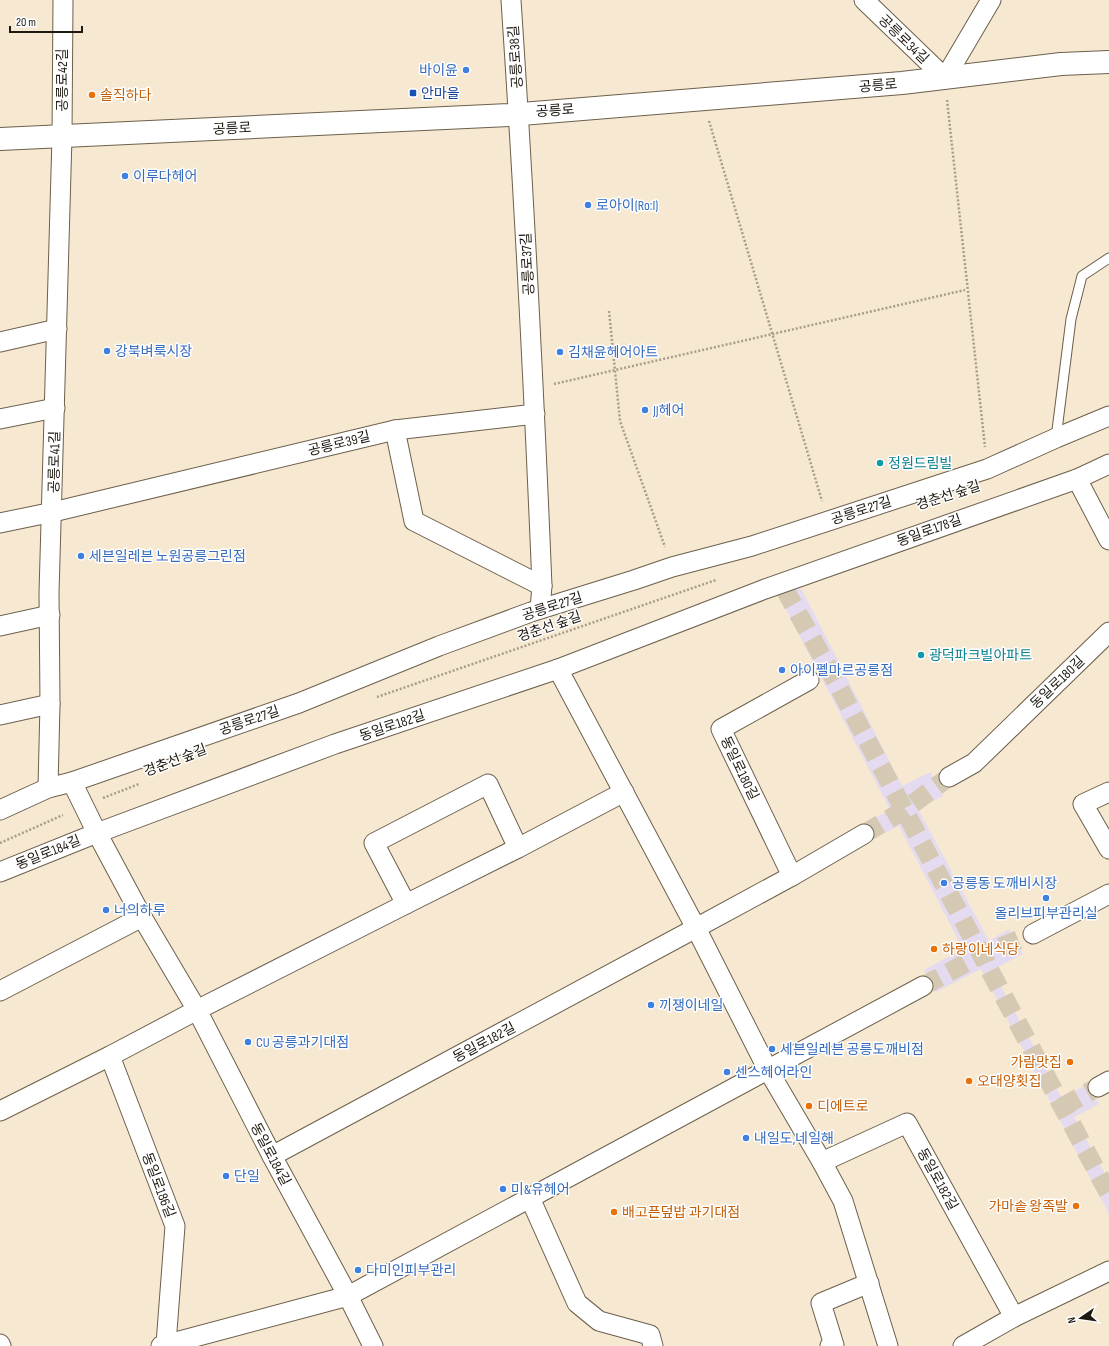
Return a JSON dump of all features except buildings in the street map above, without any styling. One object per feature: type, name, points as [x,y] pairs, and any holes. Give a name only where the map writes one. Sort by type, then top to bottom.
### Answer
[{"type":"street","name":"공릉로42길","points":[[62,137],[63,0]]},
{"type":"street","name":"공릉로38길","points":[[511,0],[519,113]]},
{"type":"street","name":"공릉로34길","points":[[864,0],[945,78]]},
{"type":"street","points":[[945,78],[991,0]]},
{"type":"street","name":"공릉로","points":[[0,139],[519,113],[902,83],[1060,64],[1109,62]]},
{"type":"street","name":"공릉로37길","points":[[519,113],[534,388],[542,586],[540,609]]},
{"type":"street","name":"공릉로41길","points":[[48,788],[52,512],[62,137]]},
{"type":"street","points":[[0,342],[57,329]]},
{"type":"street","points":[[0,419],[55,408]]},
{"type":"street","points":[[535,414],[395,430],[414,521],[542,586]]},
{"type":"street","name":"공릉로27길","points":[[0,810],[48,788],[72,782],[299,702],[439,646],[540,609],[672,567],[752,546],[987,469],[1109,416]]},
{"type":"street","name":"공릉로39길","points":[[0,523],[52,512],[395,430]]},
{"type":"street","name":"동일로178길","points":[[558,669],[1078,479],[1109,464]]},
{"type":"street","points":[[1078,479],[1109,540]]},
{"type":"street","points":[[0,626],[50,615]]},
{"type":"street","name":"동일로180길","points":[[949,777],[974,762],[1109,632]]},
{"type":"street","points":[[558,669],[696,928],[768,1070],[843,1201],[888,1346]]},
{"type":"street","name":"동일로182길","points":[[96,832],[335,744],[558,669]]},
{"type":"street","name":"동일로180길","points":[[792,876],[721,729],[809,680]]},
{"type":"street","points":[[0,715],[50,704]]},
{"type":"street","name":"동일로184길","points":[[72,782],[96,832],[142,917],[197,1010],[272,1156],[348,1296],[373,1346]]},
{"type":"street","points":[[406,904],[374,843],[488,784],[518,848]]},
{"type":"street","points":[[0,1111],[518,848],[624,792]]},
{"type":"street","points":[[1109,792],[1083,804],[1109,849]]},
{"type":"street","name":"동일로184길","points":[[0,872],[96,832]]},
{"type":"street","points":[[696,928],[792,876],[864,834]]},
{"type":"street","points":[[1033,934],[1109,894]]},
{"type":"street","points":[[0,991],[142,917]]},
{"type":"street","name":"동일로182길","points":[[272,1156],[696,928]]},
{"type":"street","points":[[164,1345],[348,1296],[923,986]]},
{"type":"street","name":"동일로186길","points":[[110,1056],[175,1226],[164,1345]]},
{"type":"street","name":"동일로182길","points":[[822,1162],[907,1123],[1014,1317]]},
{"type":"street","points":[[530,1198],[577,1303],[599,1321],[650,1335],[653,1346]]},
{"type":"street","points":[[963,1346],[1014,1317],[1109,1271]]},
{"type":"street","points":[[830,1346],[834,1345],[821,1303],[869,1283]]},
{"type":"lane","points":[[1056,438],[1071,319],[1082,276],[1109,258]]},
{"type":"path","points":[[945,78],[987,469]]},
{"type":"path","points":[[702,99],[828,521]]},
{"type":"path","points":[[534,388],[965,290]]},
{"type":"path","points":[[609,311],[620,421],[672,567]]},
{"type":"path","name":"경춘선 숲길","points":[[376,697],[720,579]]},
{"type":"path","name":"경춘선 숲길","points":[[0,843],[83,806],[141,783]]},
{"type":"shaded area","name":"공릉동 도깨비시장","points":[[795,583],[803,592],[902,786],[930,772],[943,796],[918,809],[989,941],[1009,929],[1023,954],[992,970],[1062,1098],[1088,1084],[1099,1104],[1074,1117],[1109,1181],[1109,1214],[981,969],[936,992],[924,970],[963,949],[899,826],[877,837],[869,821],[890,810],[778,594]]},
{"type":"tunnel","points":[[784,588],[829,669],[1109,1194]]},
{"type":"tunnel","points":[[864,834],[904,810],[949,777]]},
{"type":"tunnel","points":[[923,986],[981,955],[1033,934]]},
{"type":"tunnel","points":[[1062,1107],[1098,1087]]},
{"type":"place","name":"바이윤","points":[[466,70]]},
{"type":"place","name":"안마을","points":[[413,93]]},
{"type":"place","name":"솔직하다","points":[[92,95]]},
{"type":"place","name":"이루다헤어","points":[[125,176]]},
{"type":"place","name":"로아이(Ro:I)","points":[[588,205]]},
{"type":"place","name":"강북벼룩시장","points":[[107,351]]},
{"type":"place","name":"김채윤헤어아트","points":[[560,352]]},
{"type":"place","name":"JJ헤어","points":[[645,410]]},
{"type":"place","name":"정원드림빌","points":[[880,463]]},
{"type":"place","name":"세븐일레븐 노원공릉그린점","points":[[81,556]]},
{"type":"place","name":"광덕파크빌아파트","points":[[921,655]]},
{"type":"place","name":"아이펠마르공릉점","points":[[782,670]]},
{"type":"place","name":"공릉동 도깨비시장","points":[[944,883]]},
{"type":"place","name":"올리브피부관리실","points":[[1046,898]]},
{"type":"place","name":"너의하루","points":[[106,910]]},
{"type":"place","name":"하랑이네식당","points":[[934,949]]},
{"type":"place","name":"끼쟁이네일","points":[[651,1005]]},
{"type":"place","name":"CU 공릉과기대점","points":[[248,1042]]},
{"type":"place","name":"세븐일레븐 공릉도깨비점","points":[[772,1049]]},
{"type":"place","name":"가람맛집","points":[[1070,1062]]},
{"type":"place","name":"센스헤어라인","points":[[727,1072]]},
{"type":"place","name":"오대양횟집","points":[[969,1081]]},
{"type":"place","name":"디에트로","points":[[809,1106]]},
{"type":"place","name":"내일도,네일해","points":[[746,1138]]},
{"type":"place","name":"단일","points":[[226,1176]]},
{"type":"place","name":"미&유헤어","points":[[503,1189]]},
{"type":"place","name":"가마솥 왕족발","points":[[1076,1206]]},
{"type":"place","name":"배고픈덮밥 과기대점","points":[[614,1212]]},
{"type":"place","name":"다미인피부관리","points":[[358,1270]]}]
